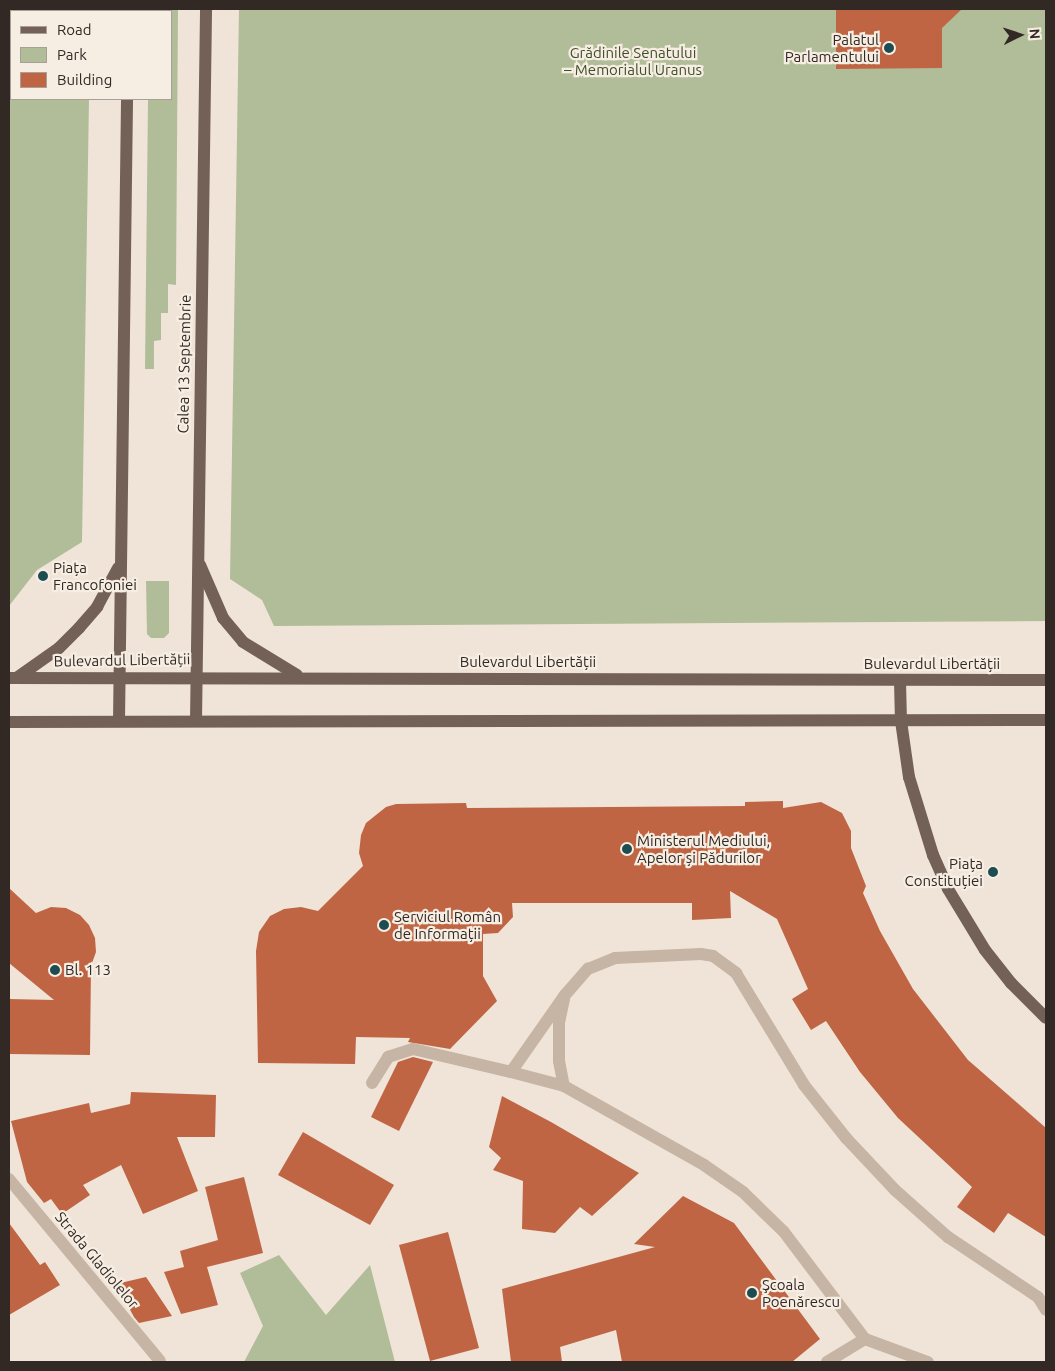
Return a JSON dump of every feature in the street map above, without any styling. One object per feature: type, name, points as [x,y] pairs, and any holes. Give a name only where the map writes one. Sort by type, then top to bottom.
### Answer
[{"type":"main road","name":"Calea 13 Septembrie","points":[[196,720],[206,9]]},
{"type":"main road","points":[[119,721],[127,100]]},
{"type":"main road","points":[[197,558],[223,618],[243,642],[299,676]]},
{"type":"main road","points":[[13,678],[49,657],[79,628],[108,590],[120,564]]},
{"type":"main road","name":"Bulevardul Libertății","points":[[13,678],[299,676],[1046,680]]},
{"type":"main road","points":[[900,680],[901,721],[909,777],[921,823],[948,889],[985,950],[1011,983],[1046,1018]]},
{"type":"main road","points":[[9,722],[196,720],[1046,720]]},
{"type":"street","points":[[511,1072],[565,994],[588,969],[615,958],[701,954],[728,965],[804,1085],[846,1138],[895,1190],[948,1237],[1038,1297],[1046,1310]]},
{"type":"street","points":[[564,1086],[559,1061],[559,1022],[565,994]]},
{"type":"street","points":[[372,1083],[388,1057],[413,1050],[564,1086],[704,1165],[743,1192],[784,1232],[865,1338],[928,1362]]},
{"type":"street","name":"Strada Gladiolelor","points":[[9,1180],[160,1361]]},
{"type":"street","points":[[827,1362],[865,1338]]},
{"type":"green space","points":[[9,9],[91,9],[10,10],[10,100],[89,100],[82,542],[37,570],[9,606]]},
{"type":"green space","points":[[149,9],[178,9],[176,285],[168,284],[168,313],[161,313],[161,340],[154,341],[154,369],[145,369],[148,100],[172,100],[172,10]]},
{"type":"green space","name":"Grădinile Senatului – Memorialul Uranus","points":[[239,9],[1046,9],[1046,621],[274,626],[262,600],[230,579]]},
{"type":"green space","points":[[146,581],[169,581],[169,633],[164,638],[151,638],[147,634]]},
{"type":"green space","points":[[279,1255],[326,1315],[370,1265],[395,1362],[244,1362],[263,1326],[240,1273]]},
{"type":"building","name":"Palatul Parlamentului","points":[[836,9],[962,9],[942,28],[942,68],[836,69]]},
{"type":"building","points":[[783,801],[783,808],[821,802],[842,813],[851,831],[851,848],[866,886],[863,893],[880,931],[913,989],[968,1060],[1046,1128],[1046,1237],[1008,1213],[994,1233],[957,1207],[972,1187],[898,1118],[860,1072],[826,1021],[811,1030],[792,999],[808,989],[777,919],[730,891],[731,918],[692,920],[692,903],[512,903],[513,917],[498,933],[483,934],[483,976],[497,1001],[450,1049],[408,1042],[410,1038],[356,1037],[355,1064],[258,1063],[256,951],[259,932],[270,916],[284,909],[301,907],[318,911],[363,866],[359,853],[361,835],[366,823],[386,807],[396,804],[466,803],[467,808],[745,806],[745,802]]},
{"type":"building","name":"Bl. 113","points":[[9,888],[36,913],[51,907],[66,908],[80,915],[89,925],[95,938],[96,952],[91,966],[90,1055],[9,1054],[9,999],[54,1000],[9,963]]},
{"type":"building","points":[[413,1057],[433,1062],[399,1131],[371,1117],[398,1062]]},
{"type":"building","points":[[131,1092],[216,1095],[215,1137],[177,1137],[198,1191],[143,1214],[121,1165],[83,1185],[90,1195],[62,1214],[51,1199],[44,1203],[27,1182],[11,1121],[89,1103],[91,1113],[130,1104]]},
{"type":"building","points":[[502,1096],[639,1173],[592,1216],[580,1207],[555,1233],[522,1229],[523,1181],[493,1170],[501,1158],[489,1147]]},
{"type":"building","points":[[303,1132],[394,1185],[370,1225],[278,1175]]},
{"type":"building","points":[[244,1177],[263,1253],[207,1267],[218,1305],[181,1314],[164,1272],[184,1267],[180,1251],[218,1240],[205,1187]]},
{"type":"building","points":[[683,1196],[734,1223],[820,1339],[792,1362],[622,1362],[616,1330],[560,1347],[562,1362],[511,1362],[502,1289],[655,1247],[634,1244]]},
{"type":"building","points":[[9,1223],[40,1265],[45,1262],[60,1285],[9,1315]]},
{"type":"building","points":[[448,1232],[479,1348],[430,1361],[399,1245]]},
{"type":"building","points":[[146,1277],[172,1316],[139,1323],[134,1317],[116,1284]]},
{"type":"place","name":"Palatul Parlamentului","points":[[889,48]]},
{"type":"place","name":"Piața Francofoniei","points":[[43,576]]},
{"type":"place","name":"Ministerul Mediului, Apelor și Pădurilor","points":[[627,849]]},
{"type":"place","name":"Piața Constituției","points":[[993,872]]},
{"type":"place","name":"Serviciul Român de Informații","points":[[384,925]]},
{"type":"place","name":"Bl. 113","points":[[55,970]]},
{"type":"place","name":"Şcoala Poenărescu","points":[[752,1293]]}]
